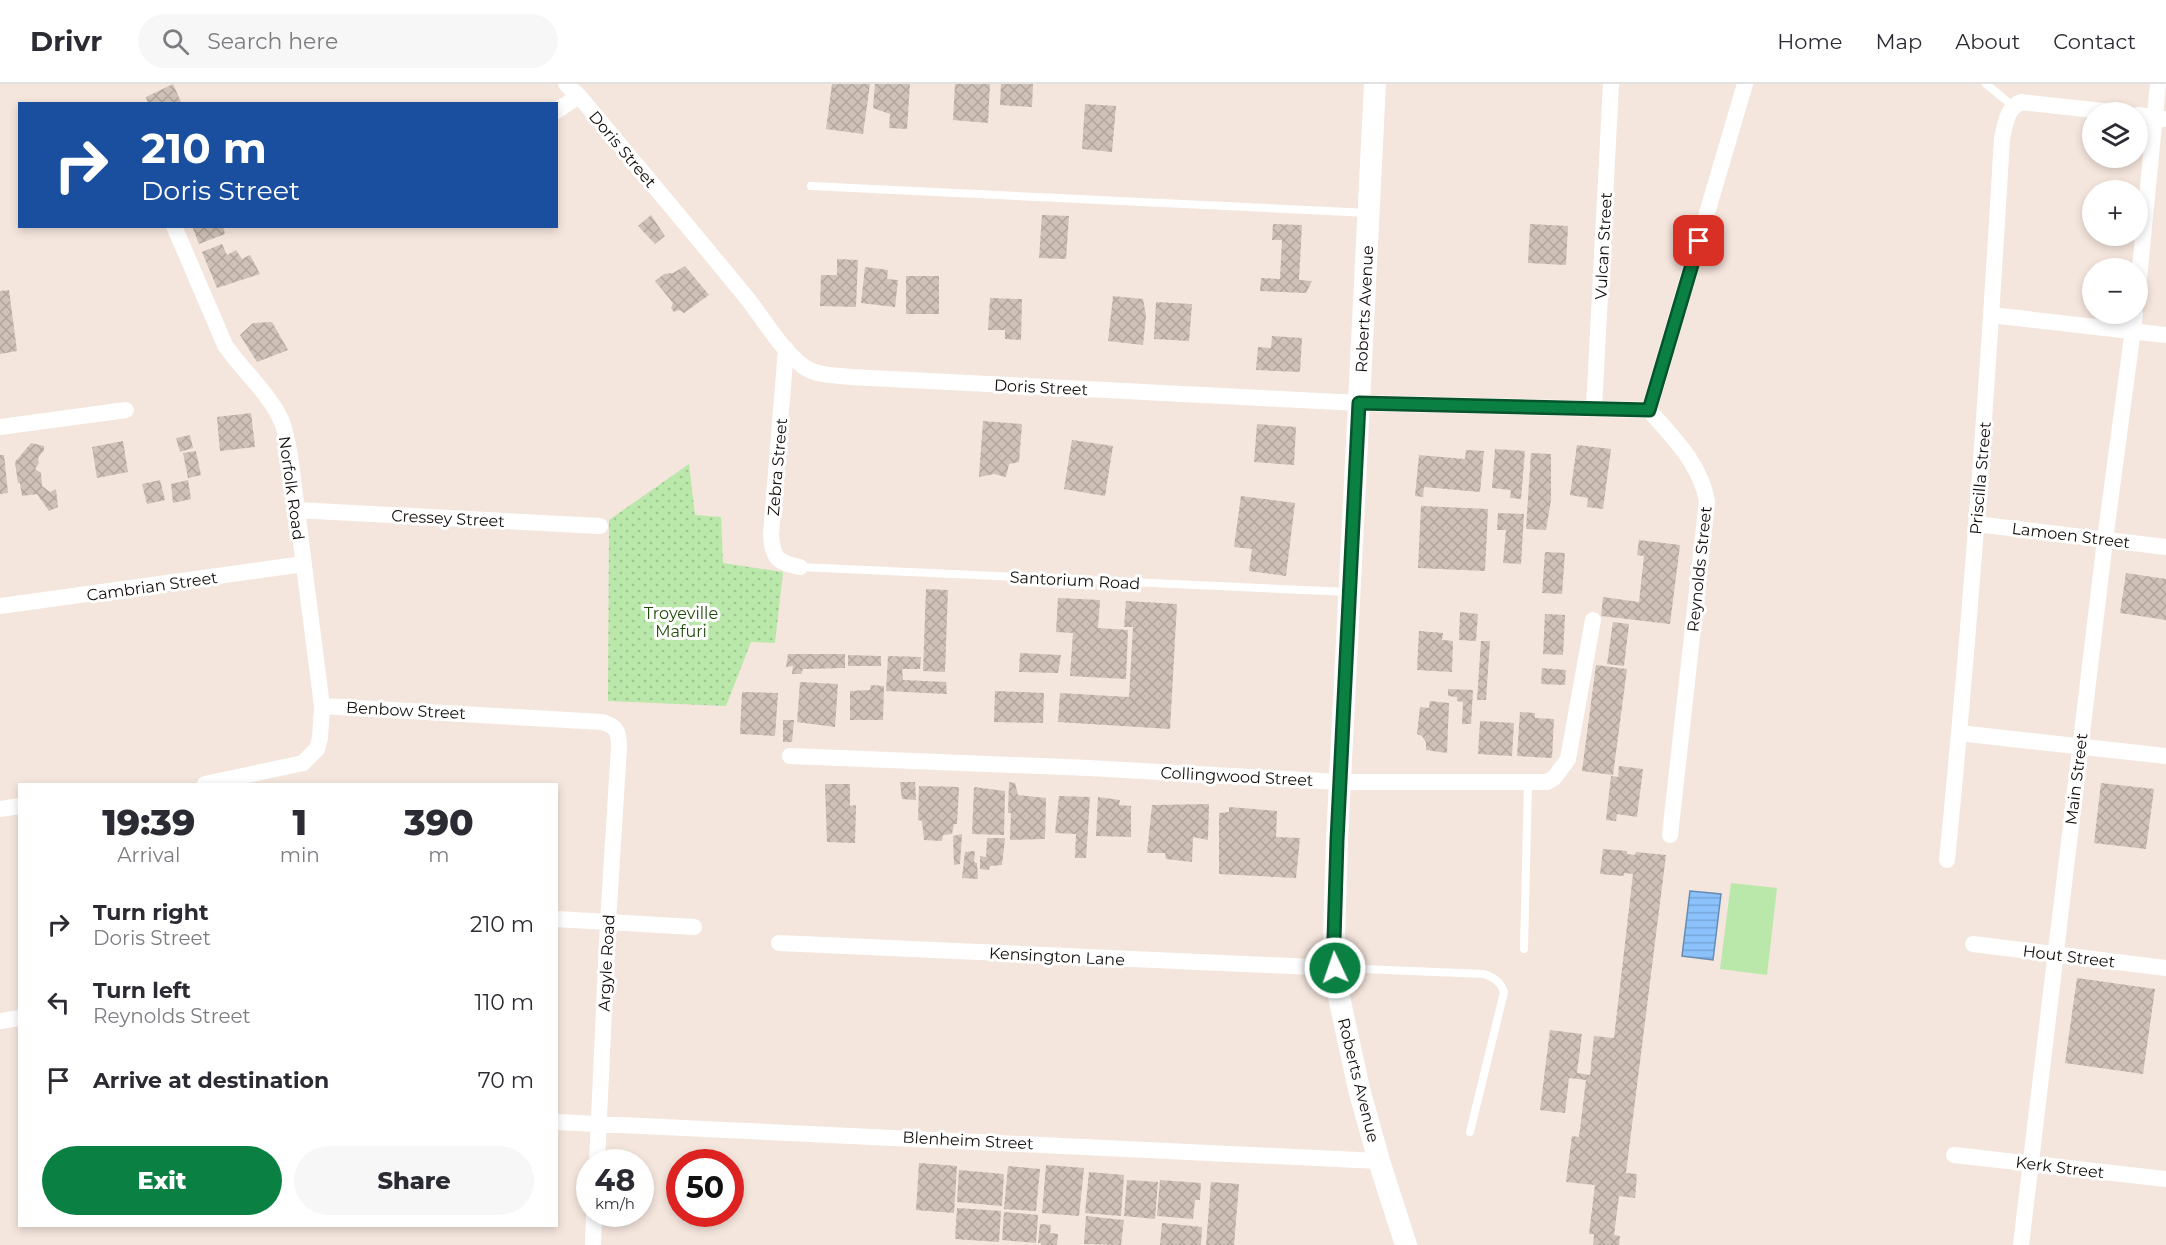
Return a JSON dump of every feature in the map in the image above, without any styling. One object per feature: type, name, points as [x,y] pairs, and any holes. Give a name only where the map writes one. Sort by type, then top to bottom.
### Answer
[{"type":"main road","name":"Roberts Avenue","points":[[1375,84],[1334,939],[1335,968],[1346,1032],[1379,1161],[1406,1245]]},
{"type":"street","name":"Doris Street","points":[[566,84],[579,96],[752,304],[786,349],[803,366],[818,373],[851,377],[1359,403],[1649,410]]},
{"type":"street","name":"Vulcan Street","points":[[1594,409],[1611,84]]},
{"type":"street","points":[[1649,410],[1745,84]]},
{"type":"street","points":[[2142,258],[2160,118],[2158,84]]},
{"type":"street","points":[[558,110],[579,96]]},
{"type":"street","points":[[2017,104],[2082,109]]},
{"type":"street","name":"Priscilla Street","points":[[1947,860],[1992,315],[2002,138],[2008,114],[2017,104]]},
{"type":"street","name":"Norfolk Road","points":[[175,228],[205,303],[225,345],[278,413],[286,438],[322,706]]},
{"type":"street","points":[[1992,315],[2166,335]]},
{"type":"street","name":"Main Street","points":[[2021,1245],[2105,540],[2134,324]]},
{"type":"street","name":"Zebra Street","points":[[786,349],[771,535],[774,554],[782,563],[800,567]]},
{"type":"street","points":[[0,427],[126,410]]},
{"type":"street","name":"Reynolds Street","points":[[1649,410],[1692,460],[1704,485],[1707,501],[1670,835]]},
{"type":"street","name":"Cressey Street","points":[[296,510],[600,526]]},
{"type":"street","name":"Lamoen Street","points":[[1976,524],[2166,547]]},
{"type":"street","name":"Cambrian Street","points":[[0,606],[303,564]]},
{"type":"street","name":"Collingwood Street","points":[[790,756],[1089,768],[1340,782],[1547,782],[1554,778],[1568,759],[1593,620]]},
{"type":"street","name":"Benbow Street","points":[[210,783],[303,763],[317,749],[322,706],[602,722],[610,724],[618,731],[617,764]]},
{"type":"street","points":[[1959,733],[2166,756]]},
{"type":"street","name":"Argyle Road","points":[[598,1149],[617,764]]},
{"type":"street","points":[[0,809],[18,806]]},
{"type":"street","points":[[558,920],[694,927]]},
{"type":"street","name":"Kensington Lane","points":[[779,943],[1335,968]]},
{"type":"street","name":"Hout Street","points":[[1973,944],[2166,968]]},
{"type":"street","points":[[0,1021],[18,1018]]},
{"type":"street","name":"Blenheim Street","points":[[558,1122],[1379,1161]]},
{"type":"street","name":"Kerk Street","points":[[1954,1155],[2166,1179]]},
{"type":"street","points":[[593,1245],[594,1227]]},
{"type":"lane","points":[[1986,84],[2017,104]]},
{"type":"lane","points":[[811,186],[1370,213]]},
{"type":"lane","name":"Santorium Road","points":[[800,567],[1350,592]]},
{"type":"lane","points":[[1524,949],[1528,782]]},
{"type":"lane","points":[[1335,968],[1484,974],[1501,984],[1504,992],[1470,1132]]},
{"type":"green space","name":"Troyeville Mafuri","points":[[689,464],[695,515],[721,517],[723,563],[783,572],[775,643],[751,642],[726,706],[608,701],[609,520]]},
{"type":"green space","points":[[1731,883],[1777,888],[1767,975],[1720,969]]},
{"type":"water","points":[[1690,891],[1721,894],[1713,960],[1682,956]]},
{"type":"building","points":[[173,84],[181,102],[147,102],[146,97]]},
{"type":"building","points":[[832,84],[870,84],[863,134],[826,129]]},
{"type":"building","points":[[875,84],[910,84],[907,129],[889,128],[890,114],[873,108]]},
{"type":"building","points":[[955,84],[990,84],[988,123],[953,120]]},
{"type":"building","points":[[1001,84],[1033,84],[1032,107],[1000,105]]},
{"type":"building","points":[[1085,104],[1116,106],[1112,152],[1082,149]]},
{"type":"building","points":[[651,215],[665,236],[655,244],[638,226]]},
{"type":"building","points":[[1042,215],[1069,216],[1066,259],[1039,258]]},
{"type":"building","points":[[1273,224],[1302,225],[1299,280],[1312,281],[1306,293],[1260,291],[1261,278],[1280,279],[1282,240],[1272,240]]},
{"type":"building","points":[[1530,224],[1568,226],[1566,265],[1528,263]]},
{"type":"building","points":[[193,228],[224,228],[225,234],[199,244]]},
{"type":"building","points":[[222,244],[227,255],[236,250],[242,259],[250,255],[260,274],[217,288],[202,252]]},
{"type":"building","points":[[837,259],[858,260],[856,307],[820,306],[821,275],[837,275]]},
{"type":"building","points":[[685,266],[709,295],[684,313],[679,310],[674,312],[671,308],[673,303],[655,281],[664,274],[673,273]]},
{"type":"building","points":[[865,267],[888,270],[887,279],[898,280],[895,307],[861,303]]},
{"type":"building","points":[[906,276],[939,276],[939,314],[906,314]]},
{"type":"building","points":[[9,290],[17,351],[0,354],[0,291]]},
{"type":"building","points":[[1113,296],[1143,299],[1146,316],[1143,345],[1108,341]]},
{"type":"building","points":[[990,298],[1022,299],[1021,340],[1005,339],[1005,330],[988,330]]},
{"type":"building","points":[[1156,302],[1192,304],[1189,341],[1154,339]]},
{"type":"building","points":[[272,322],[288,350],[257,362],[240,335],[253,323]]},
{"type":"building","points":[[1272,336],[1302,338],[1300,372],[1256,370],[1258,347],[1271,348]]},
{"type":"building","points":[[251,413],[255,447],[220,451],[217,417]]},
{"type":"building","points":[[983,421],[1022,424],[1019,462],[1009,464],[1006,477],[994,474],[979,477]]},
{"type":"building","points":[[1257,424],[1296,427],[1294,465],[1254,462]]},
{"type":"building","points":[[190,435],[193,448],[180,452],[176,438]]},
{"type":"building","points":[[1072,440],[1113,446],[1105,496],[1064,489]]},
{"type":"building","points":[[123,441],[128,472],[97,478],[92,447]]},
{"type":"building","points":[[31,443],[44,446],[35,469],[41,473],[42,486],[50,492],[56,489],[58,507],[49,511],[37,494],[22,496],[20,483],[18,483],[15,462]]},
{"type":"building","points":[[1577,445],[1611,449],[1603,509],[1587,507],[1588,498],[1570,495]]},
{"type":"building","points":[[1495,449],[1525,451],[1521,499],[1510,498],[1511,490],[1492,488]]},
{"type":"building","points":[[1466,450],[1484,451],[1480,492],[1424,487],[1423,497],[1415,496],[1419,455],[1465,459]]},
{"type":"building","points":[[196,451],[201,475],[188,478],[183,453]]},
{"type":"building","points":[[1531,453],[1551,454],[1551,500],[1546,530],[1526,529]]},
{"type":"building","points":[[0,455],[4,455],[8,493],[0,494]]},
{"type":"building","points":[[160,480],[165,500],[147,504],[142,484]]},
{"type":"building","points":[[188,480],[191,499],[173,503],[171,484]]},
{"type":"building","points":[[1241,496],[1295,503],[1286,576],[1249,571],[1252,549],[1234,547]]},
{"type":"building","points":[[1421,506],[1488,509],[1485,571],[1418,568]]},
{"type":"building","points":[[1498,513],[1524,514],[1521,564],[1503,563],[1506,530],[1497,530]]},
{"type":"building","points":[[1639,540],[1680,545],[1670,624],[1601,616],[1603,597],[1639,602],[1644,556],[1637,555]]},
{"type":"building","points":[[1545,552],[1565,553],[1562,594],[1542,593]]},
{"type":"building","points":[[2126,573],[2166,579],[2166,620],[2120,613]]},
{"type":"building","points":[[926,589],[948,590],[945,672],[923,671]]},
{"type":"building","points":[[1058,598],[1100,600],[1098,628],[1128,630],[1126,679],[1070,676],[1073,633],[1056,632]]},
{"type":"building","points":[[1126,601],[1177,604],[1170,729],[1058,722],[1060,693],[1129,697],[1133,627],[1124,627]]},
{"type":"building","points":[[1460,612],[1478,614],[1476,641],[1459,640]]},
{"type":"building","points":[[1545,614],[1565,615],[1563,655],[1543,654]]},
{"type":"building","points":[[1613,622],[1629,624],[1624,666],[1607,664]]},
{"type":"building","points":[[1419,631],[1443,633],[1442,640],[1453,641],[1452,672],[1417,670]]},
{"type":"building","points":[[1481,641],[1490,641],[1486,700],[1477,700]]},
{"type":"building","points":[[1020,653],[1061,655],[1058,673],[1019,672]]},
{"type":"building","points":[[788,654],[845,654],[845,668],[803,669],[801,674],[792,674],[793,666],[786,667]]},
{"type":"building","points":[[848,655],[881,656],[881,666],[848,666]]},
{"type":"building","points":[[888,656],[921,657],[920,669],[902,669],[903,680],[946,682],[947,694],[886,691]]},
{"type":"building","points":[[1596,665],[1627,669],[1613,775],[1582,771]]},
{"type":"building","points":[[1542,668],[1566,670],[1565,685],[1541,684]]},
{"type":"building","points":[[800,682],[838,684],[835,727],[797,722]]},
{"type":"building","points":[[871,685],[884,686],[883,720],[850,720],[850,691],[870,690]]},
{"type":"building","points":[[1448,689],[1473,690],[1471,724],[1462,724],[1463,702],[1457,701],[1457,697],[1448,696]]},
{"type":"building","points":[[995,691],[1044,693],[1043,723],[994,722]]},
{"type":"building","points":[[742,692],[778,693],[775,736],[740,734]]},
{"type":"building","points":[[1430,701],[1449,703],[1447,753],[1426,750],[1426,742],[1422,736],[1417,734],[1420,707],[1429,708]]},
{"type":"building","points":[[1520,712],[1535,713],[1535,718],[1554,719],[1552,758],[1517,756]]},
{"type":"building","points":[[783,720],[794,720],[792,742],[783,742]]},
{"type":"building","points":[[1480,721],[1514,723],[1512,756],[1478,754]]},
{"type":"building","points":[[1619,766],[1643,769],[1637,817],[1617,814],[1616,821],[1606,820],[1611,776],[1618,777]]},
{"type":"building","points":[[900,782],[915,782],[916,800],[902,799]]},
{"type":"building","points":[[1009,782],[1015,783],[1018,795],[1046,798],[1045,839],[1010,840]]},
{"type":"building","points":[[2101,783],[2154,789],[2146,849],[2094,843]]},
{"type":"building","points":[[825,784],[850,784],[850,806],[856,805],[855,843],[827,842]]},
{"type":"building","points":[[919,786],[959,787],[957,824],[954,824],[952,834],[943,835],[942,841],[924,840],[922,821],[918,820]]},
{"type":"building","points":[[974,787],[1005,791],[1004,835],[972,834]]},
{"type":"building","points":[[1059,796],[1090,797],[1086,858],[1075,858],[1076,834],[1055,833]]},
{"type":"building","points":[[1098,797],[1120,800],[1119,805],[1131,806],[1131,837],[1096,836]]},
{"type":"building","points":[[1209,804],[1208,840],[1193,837],[1192,862],[1166,859],[1165,853],[1147,853],[1152,805]]},
{"type":"building","points":[[1229,807],[1277,811],[1276,837],[1300,838],[1296,878],[1219,874],[1219,813],[1229,812]]},
{"type":"building","points":[[962,834],[960,864],[954,865],[953,836]]},
{"type":"building","points":[[987,838],[1005,838],[1002,865],[990,866],[989,870],[980,869],[980,856],[986,857]]},
{"type":"building","points":[[1603,849],[1627,851],[1627,854],[1635,855],[1636,852],[1666,855],[1626,1173],[1637,1174],[1635,1198],[1619,1196],[1614,1235],[1620,1236],[1619,1245],[1593,1245],[1594,1234],[1589,1234],[1595,1185],[1566,1182],[1572,1136],[1579,1137],[1586,1080],[1569,1078],[1565,1113],[1540,1110],[1550,1030],[1582,1034],[1577,1073],[1590,1075],[1594,1036],[1614,1038],[1633,874],[1624,873],[1624,876],[1600,874]]},
{"type":"building","points":[[975,851],[974,862],[977,863],[978,879],[962,878],[965,852]]},
{"type":"building","points":[[2077,978],[2155,989],[2143,1074],[2065,1063]]},
{"type":"building","points":[[919,1163],[957,1166],[954,1213],[916,1210]]},
{"type":"building","points":[[1046,1165],[1084,1168],[1079,1216],[1042,1213]]},
{"type":"building","points":[[1008,1166],[1040,1169],[1036,1211],[1004,1209]]},
{"type":"building","points":[[959,1170],[1004,1174],[1002,1206],[957,1202]]},
{"type":"building","points":[[1089,1172],[1124,1175],[1121,1216],[1085,1213]]},
{"type":"building","points":[[1127,1180],[1158,1182],[1155,1219],[1124,1216]]},
{"type":"building","points":[[1160,1180],[1201,1183],[1200,1200],[1195,1200],[1193,1219],[1157,1216]]},
{"type":"building","points":[[1211,1182],[1239,1184],[1234,1245],[1206,1245]]},
{"type":"building","points":[[957,1208],[1001,1211],[999,1242],[955,1239]]},
{"type":"building","points":[[1004,1212],[1038,1215],[1036,1243],[1002,1240]]},
{"type":"building","points":[[1086,1216],[1124,1220],[1121,1245],[1084,1244]]},
{"type":"building","points":[[1162,1223],[1202,1227],[1201,1245],[1160,1245]]},
{"type":"building","points":[[1040,1224],[1051,1225],[1050,1233],[1058,1234],[1057,1245],[1038,1243]]},
{"type":"route","points":[[1335,968],[1337,840],[1359,403],[1649,410],[1699,241]]}]
